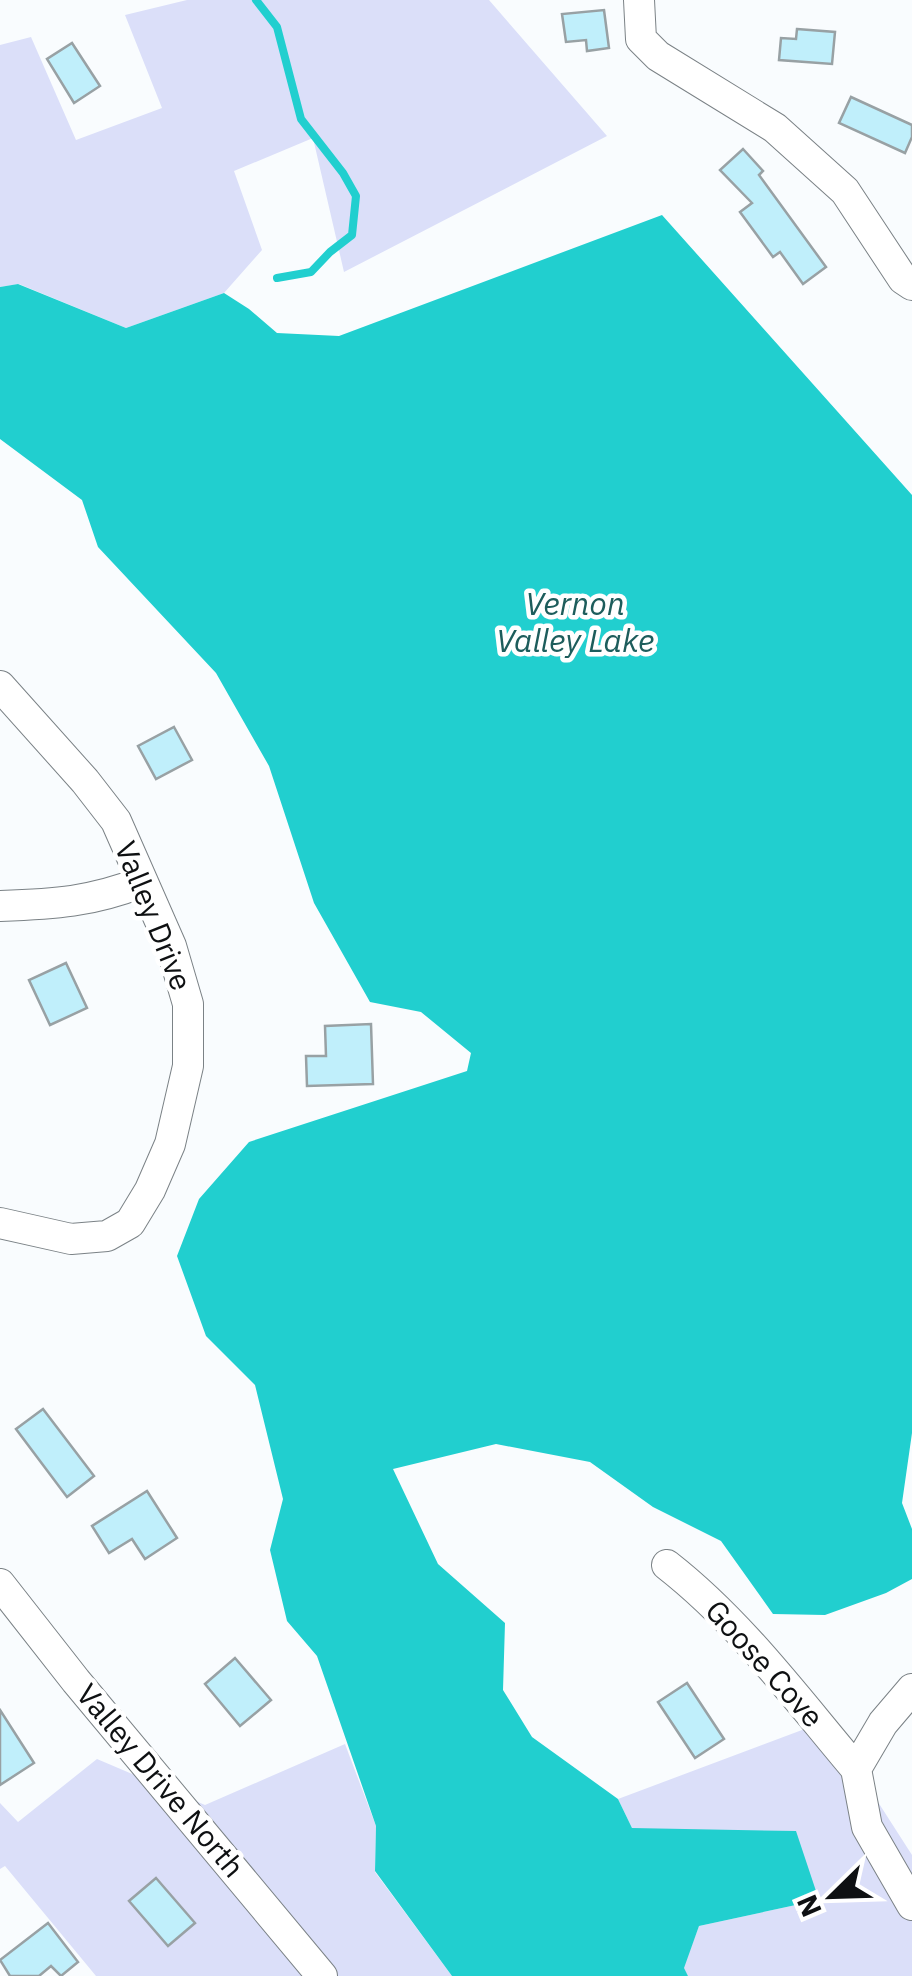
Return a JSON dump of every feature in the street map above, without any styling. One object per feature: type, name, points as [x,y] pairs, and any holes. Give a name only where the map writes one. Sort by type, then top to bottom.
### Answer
[{"type":"street","points":[[640,0],[641,39],[658,56],[774,128],[845,191],[903,279],[912,285]]},
{"type":"street","name":"Valley Drive","points":[[0,686],[116,821],[171,946],[188,1004],[188,1066],[170,1144],[130,1223],[107,1236],[71,1238],[0,1223]]},
{"type":"street","points":[[0,906],[103,897],[142,882]]},
{"type":"street","name":"Goose Cove","points":[[667,1565],[739,1632],[856,1769]]},
{"type":"street","name":"Valley Drive North","points":[[0,1584],[76,1682],[322,1976]]},
{"type":"street","points":[[912,1689],[883,1722],[856,1769],[867,1826],[912,1904]]},
{"type":"shaded area","points":[[187,0],[489,0],[607,136],[344,272],[313,138],[234,171],[262,250],[224,293],[126,328],[19,284],[0,287],[0,45],[31,37],[76,140],[162,108],[125,15]]},
{"type":"shaded area","points":[[826,1721],[912,1855],[912,1976],[688,1976],[683,1968],[699,1926],[819,1900],[632,1828],[618,1799]]},
{"type":"shaded area","points":[[345,1744],[376,1826],[375,1872],[452,1976],[96,1976],[5,1866],[0,1869],[0,1803],[18,1822],[97,1759],[205,1805]]},
{"type":"water","name":"Vernon Valley Lake","points":[[662,215],[912,495],[912,1433],[902,1503],[912,1529],[912,1579],[825,1615],[773,1614],[721,1541],[653,1507],[590,1462],[496,1444],[393,1469],[438,1564],[505,1623],[503,1690],[532,1737],[618,1799],[632,1828],[796,1831],[819,1900],[699,1926],[684,1968],[688,1976],[452,1976],[375,1871],[376,1826],[317,1656],[287,1621],[270,1550],[283,1499],[255,1385],[206,1336],[177,1256],[199,1199],[249,1142],[467,1071],[471,1053],[421,1012],[370,1002],[314,903],[269,766],[216,673],[98,547],[82,500],[0,439],[0,287],[18,284],[126,328],[224,293],[277,333],[339,336]]},
{"type":"building","points":[[604,10],[609,48],[587,51],[586,40],[566,42],[562,14]]},
{"type":"building","points":[[797,29],[835,32],[832,64],[779,60],[781,38],[796,39]]},
{"type":"building","points":[[72,43],[100,86],[74,103],[47,59]]},
{"type":"building","points":[[851,97],[912,125],[905,153],[839,123]]},
{"type":"building","points":[[743,149],[763,171],[759,175],[826,267],[803,284],[780,252],[773,257],[740,212],[752,203],[720,170]]},
{"type":"building","points":[[174,727],[192,760],[156,779],[138,746]]},
{"type":"building","points":[[66,963],[87,1008],[50,1025],[29,980]]},
{"type":"building","points":[[371,1024],[373,1084],[307,1086],[306,1056],[326,1056],[325,1026]]},
{"type":"building","points":[[43,1409],[94,1476],[67,1497],[16,1429]]},
{"type":"building","points":[[147,1491],[177,1538],[145,1559],[132,1539],[109,1553],[92,1526]]},
{"type":"building","points":[[235,1658],[271,1700],[240,1726],[205,1684]]},
{"type":"building","points":[[687,1683],[724,1739],[695,1758],[658,1702]]},
{"type":"building","points":[[0,1710],[34,1763],[0,1785]]},
{"type":"building","points":[[156,1878],[195,1923],[168,1946],[129,1901]]},
{"type":"building","points":[[48,1923],[78,1962],[61,1976],[51,1966],[39,1976],[10,1976],[0,1960]]},
{"type":"waterway","points":[[256,0],[277,27],[301,119],[356,196],[352,235],[311,272],[277,278]]}]
